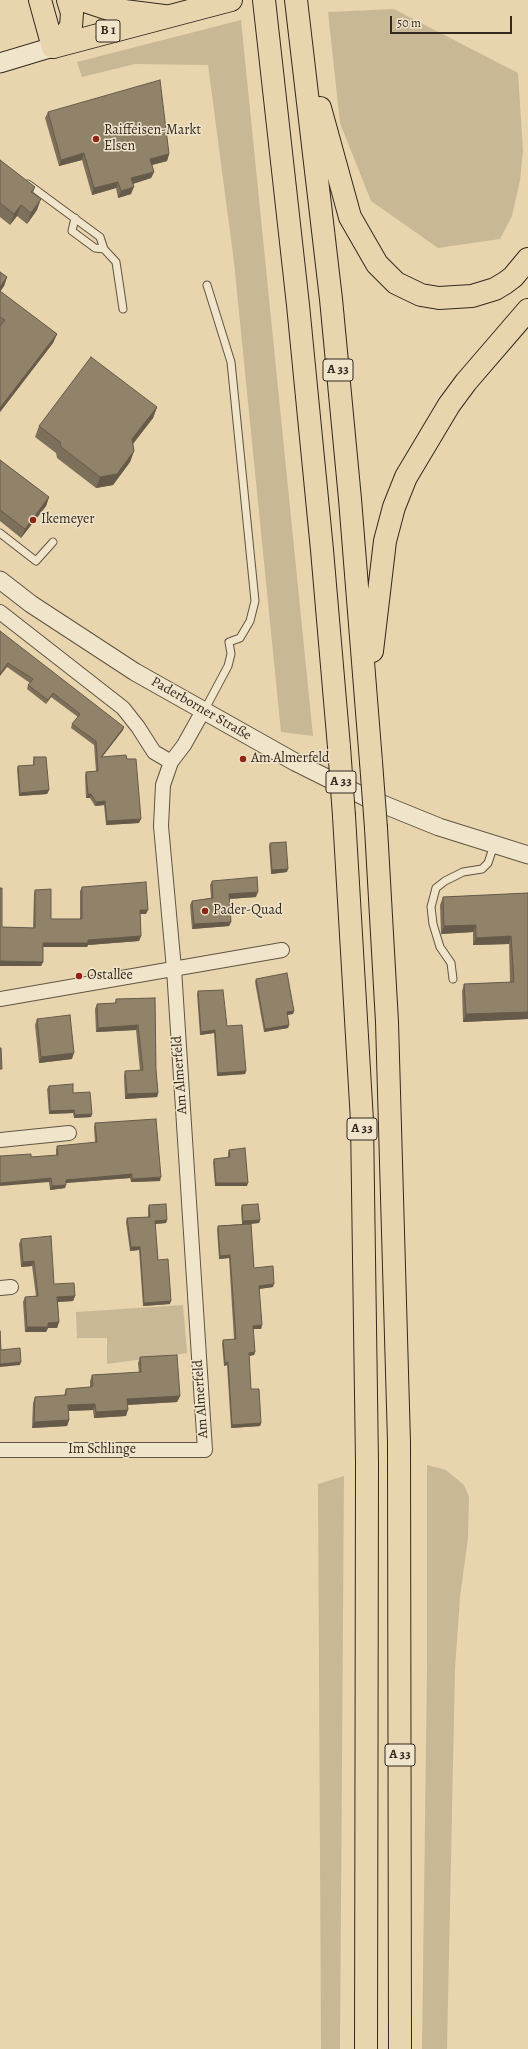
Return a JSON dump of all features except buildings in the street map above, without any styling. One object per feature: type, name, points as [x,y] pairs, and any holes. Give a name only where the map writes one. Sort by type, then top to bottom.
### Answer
[{"type":"main road","points":[[40,0],[52,47]]},
{"type":"main road","points":[[0,63],[52,47],[63,39],[71,26],[72,13],[68,0]]},
{"type":"main road","points":[[82,0],[109,9],[164,16]]},
{"type":"main road","name":"B 1","points":[[52,47],[164,16],[231,0]]},
{"type":"main road","name":"A 33","points":[[297,5],[331,299],[350,499],[376,828],[387,1022],[400,1452],[400,2049]]},
{"type":"main road","name":"A 33","points":[[265,9],[298,305],[322,550],[344,816],[362,1121],[367,1453],[366,2049]]},
{"type":"main road","points":[[301,41],[350,217],[368,250],[386,274],[402,286],[421,294],[440,298],[457,298],[472,296],[495,289],[513,277],[528,258]]},
{"type":"main road","points":[[366,700],[385,542],[394,507],[406,477],[449,405],[466,382],[528,310]]},
{"type":"street","name":"Paderborner Straße","points":[[0,580],[31,604],[130,668],[203,711],[295,762],[365,797],[439,827],[528,855]]},
{"type":"street","points":[[0,612],[123,708],[138,727],[154,752],[171,762]]},
{"type":"street","name":"Am Almerfeld","points":[[203,711],[184,745],[171,762],[163,785],[161,826],[174,969],[205,1450]]},
{"type":"street","points":[[0,999],[282,950]]},
{"type":"street","points":[[0,1140],[69,1133]]},
{"type":"street","name":"Im Schlinge","points":[[0,1450],[205,1450]]},
{"type":"lane","points":[[19,178],[100,237],[104,249],[116,262],[123,309]]},
{"type":"lane","points":[[75,218],[72,231],[95,248],[104,249]]},
{"type":"lane","points":[[203,711],[228,666],[231,654],[229,642],[240,638],[250,621],[255,601],[231,362],[207,285]]},
{"type":"lane","points":[[0,533],[36,561],[53,542]]},
{"type":"lane","points":[[453,979],[451,964],[440,947],[433,924],[431,907],[436,888],[445,881],[463,872],[482,869],[488,863],[494,845]]},
{"type":"shaded area","points":[[394,9],[518,73],[523,151],[520,180],[512,216],[500,239],[438,248],[371,201],[340,123],[328,12]]},
{"type":"shaded area","points":[[241,20],[313,736],[281,732],[234,262],[208,65],[135,64],[82,77],[77,62]]},
{"type":"shaded area","points":[[183,1305],[187,1353],[107,1364],[107,1338],[77,1338],[76,1312]]},
{"type":"shaded area","points":[[427,1465],[446,1470],[464,1485],[469,1497],[468,1538],[460,1597],[455,1669],[447,2049],[422,2049],[427,1668]]},
{"type":"shaded area","points":[[344,1476],[340,2049],[321,2049],[318,1484]]},
{"type":"place","name":"Raiffeisen-Markt Elsen","points":[[96,139]]},
{"type":"place","name":"Ikemeyer","points":[[33,520]]},
{"type":"place","name":"Am Almerfeld","points":[[243,759]]},
{"type":"place","name":"Pader-Quad","points":[[205,911]]},
{"type":"place","name":"Ostallee","points":[[79,976]]}]
